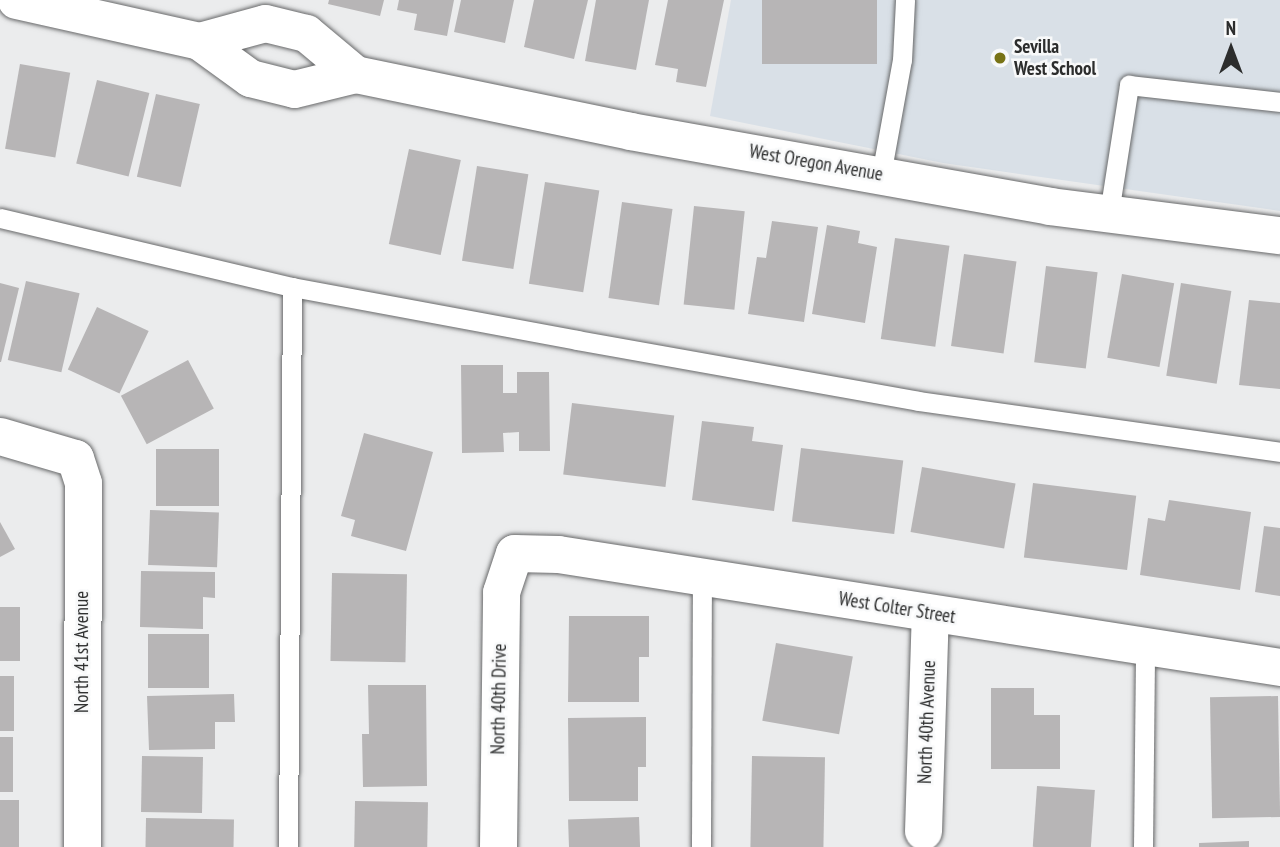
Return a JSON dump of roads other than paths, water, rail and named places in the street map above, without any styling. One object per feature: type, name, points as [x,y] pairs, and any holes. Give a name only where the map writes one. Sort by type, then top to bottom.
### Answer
[{"type":"street","name":"West Oregon Avenue","points":[[16,0],[199,41],[250,78],[293,89],[355,74],[630,131],[881,175],[1109,213],[1280,235]]},
{"type":"street","name":"West Oregon Avenue","points":[[199,41],[265,23],[306,33],[355,74]]},
{"type":"street","name":"North 41st Avenue","points":[[0,436],[75,458],[83,483],[82,847]]},
{"type":"street","name":"West Colter Street","points":[[514,553],[558,554],[1280,667]]},
{"type":"street","name":"North 40th Drive","points":[[498,847],[501,592],[514,553]]},
{"type":"street","name":"North 40th Avenue","points":[[923,831],[930,613]]},
{"type":"lane","points":[[881,175],[901,60],[905,0]]},
{"type":"lane","points":[[1109,213],[1129,85],[1280,102]]},
{"type":"lane","points":[[0,218],[292,287],[918,401],[1280,452]]},
{"type":"lane","points":[[288,847],[292,287]]},
{"type":"lane","points":[[701,847],[702,578]]},
{"type":"lane","points":[[1143,847],[1145,646]]},
{"type":"place","name":"Sevilla West School","points":[[1000,58]]}]
